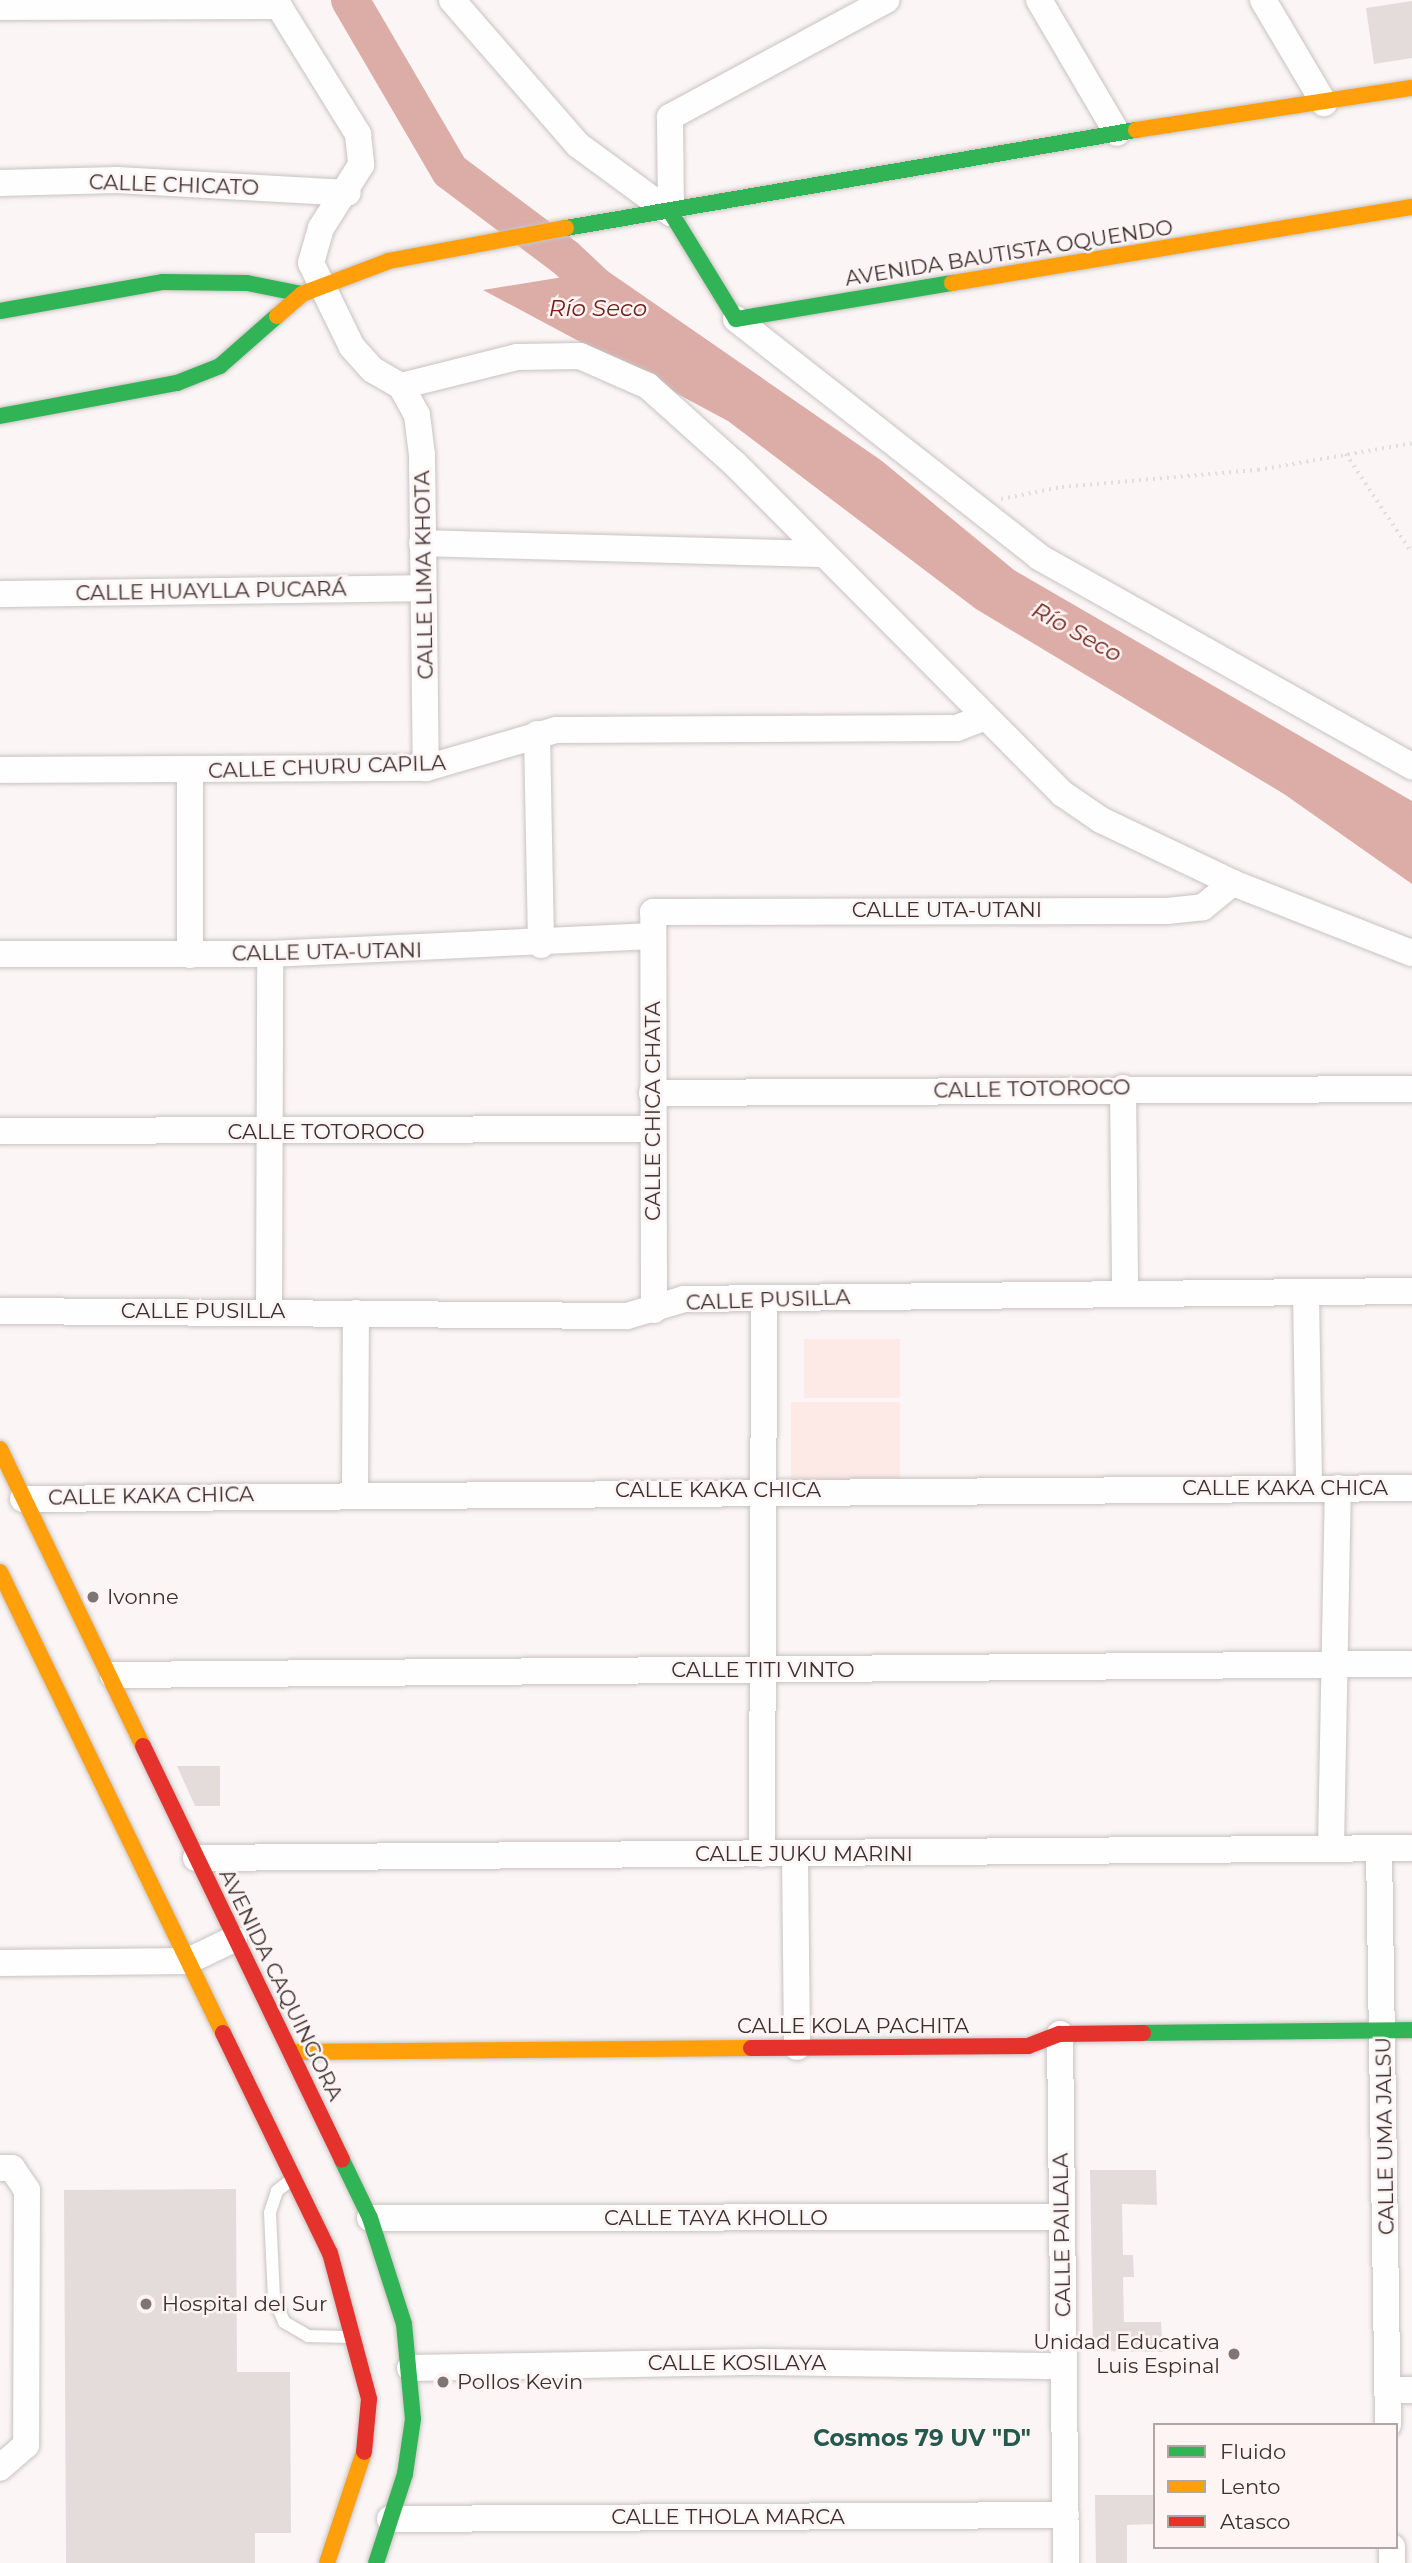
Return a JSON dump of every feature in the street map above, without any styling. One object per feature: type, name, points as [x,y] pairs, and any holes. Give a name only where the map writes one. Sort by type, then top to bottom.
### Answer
[{"type":"street","points":[[671,213],[670,117],[886,0]]},
{"type":"street","points":[[1039,0],[1117,133]]},
{"type":"street","points":[[1263,0],[1324,103]]},
{"type":"street","points":[[456,1],[578,145],[671,213],[736,319],[1039,557],[1412,766]]},
{"type":"street","points":[[0,7],[277,3],[358,134],[360,165],[348,193],[321,228],[311,263],[310,289],[352,347],[401,386],[517,357],[580,356],[612,368],[681,412],[983,718],[1101,820],[1233,883],[1412,953]]},
{"type":"street","points":[[0,311],[163,282],[247,283],[310,289],[475,244],[671,213],[898,167],[1412,88]]},
{"type":"street","name":"CALLE CHICATO","points":[[0,183],[117,180],[348,193]]},
{"type":"street","name":"AVENIDA BAUTISTA OQUENDO","points":[[736,319],[1412,207]]},
{"type":"street","points":[[0,416],[177,383],[210,370],[310,289]]},
{"type":"street","name":"CALLE LIMA KHOTA","points":[[401,386],[417,415],[426,768]]},
{"type":"street","points":[[422,543],[824,554]]},
{"type":"street","name":"CALLE HUAYLLA PUCARÁ","points":[[0,594],[423,588]]},
{"type":"street","name":"CALLE CHURU CAPILA","points":[[0,770],[426,768],[461,762],[537,734],[957,728],[983,718]]},
{"type":"street","points":[[537,734],[541,945]]},
{"type":"street","points":[[190,771],[190,955]]},
{"type":"street","name":"CALLE UTA-UTANI","points":[[0,954],[270,954],[541,945],[653,924],[1167,911],[1203,907],[1233,883]]},
{"type":"street","name":"CALLE CHICA CHATA","points":[[653,924],[654,1310]]},
{"type":"street","points":[[269,1311],[270,954]]},
{"type":"street","points":[[1123,1088],[1125,1293]]},
{"type":"street","name":"CALLE TOTOROCO","points":[[652,1093],[1123,1088],[1412,1089]]},
{"type":"street","name":"CALLE TOTOROCO","points":[[0,1131],[271,1133],[652,1129]]},
{"type":"street","name":"CALLE PUSILLA","points":[[0,1311],[269,1311],[627,1316],[684,1299],[1412,1291]]},
{"type":"street","points":[[1306,1292],[1309,1487]]},
{"type":"street","points":[[762,1854],[764,1671],[761,1490],[764,1298]]},
{"type":"street","points":[[355,1492],[356,1313]]},
{"type":"street","name":"AVENIDA CAQUINGORA","points":[[0,1449],[113,1675],[234,1939],[370,2218],[404,2324],[413,2419],[390,2519],[376,2563]]},
{"type":"street","points":[[1331,1847],[1338,1488]]},
{"type":"street","name":"CALLE KAKA CHICA","points":[[23,1499],[355,1492],[1412,1488]]},
{"type":"street","points":[[0,1572],[330,2253],[357,2337],[369,2399],[363,2466],[327,2563]]},
{"type":"street","name":"CALLE TITI VINTO","points":[[113,1675],[1412,1664]]},
{"type":"street","name":"CALLE UMA JALSU","points":[[1379,1848],[1383,2030],[1400,2208],[1400,2390],[1389,2423]]},
{"type":"street","name":"CALLE JUKU MARINI","points":[[196,1858],[1412,1848]]},
{"type":"street","points":[[795,1855],[797,2047]]},
{"type":"street","points":[[0,1963],[188,1961],[234,1939]]},
{"type":"street","name":"CALLE KOLA PACHITA","points":[[291,2052],[1028,2046],[1060,2034],[1412,2030]]},
{"type":"street","name":"CALLE PAILALA","points":[[1060,2034],[1066,2563]]},
{"type":"street","points":[[2,2468],[26,2445],[27,2190],[6,2168]]},
{"type":"street","name":"CALLE TAYA KHOLLO","points":[[370,2218],[1062,2217]]},
{"type":"street","name":"CALLE KOSILAYA","points":[[410,2368],[761,2362],[1064,2366]]},
{"type":"street","name":"CALLE THOLA MARCA","points":[[390,2519],[1066,2515]]},
{"type":"lane","points":[[294,2178],[277,2192],[270,2213],[274,2298],[284,2322],[308,2336],[357,2337]]},
{"type":"path","points":[[972,505],[1062,487],[1258,470],[1412,443]]},
{"type":"path","points":[[1346,454],[1412,553]]},
{"type":"shaded area","points":[[804,1339],[900,1339],[900,1398],[804,1398]]},
{"type":"shaded area","points":[[791,1402],[900,1402],[900,1496],[791,1496]]},
{"type":"water","name":"Río Seco","points":[[606,270],[882,461],[1014,570],[1412,801],[1412,884],[1284,794],[976,609],[728,421],[483,290]]},
{"type":"building","points":[[1412,1],[1412,58],[1374,64],[1366,8]]},
{"type":"building","points":[[177,1766],[220,1766],[220,1806],[195,1806]]},
{"type":"building","points":[[1090,2170],[1156,2170],[1157,2205],[1122,2204],[1123,2255],[1133,2255],[1134,2277],[1123,2277],[1124,2322],[1161,2322],[1163,2352],[1093,2351]]},
{"type":"building","name":"Hospital del Sur","points":[[236,2189],[237,2372],[290,2372],[291,2533],[255,2533],[255,2563],[66,2563],[64,2190]]},
{"type":"building","points":[[1095,2495],[1153,2495],[1153,2524],[1127,2525],[1127,2563],[1096,2563]]},
{"type":"waterway","name":"Río Seco","points":[[350,0],[450,171],[566,258],[620,309]]},
{"type":"traffic: fast","points":[[566,228],[1136,130]]},
{"type":"traffic: fast","points":[[671,213],[736,319],[952,283]]},
{"type":"traffic: fast","points":[[0,311],[163,282],[247,283],[302,294]]},
{"type":"traffic: fast","points":[[0,416],[177,383],[220,366],[277,316]]},
{"type":"traffic: fast","points":[[1143,2033],[1412,2030]]},
{"type":"traffic: fast","points":[[342,2160],[370,2218],[404,2324],[413,2419],[405,2474],[376,2563]]},
{"type":"traffic: slow","points":[[1136,130],[1412,88]]},
{"type":"traffic: slow","points":[[952,283],[1412,207]]},
{"type":"traffic: slow","points":[[277,316],[302,294],[389,261],[566,228]]},
{"type":"traffic: slow","points":[[0,1449],[143,1746]]},
{"type":"traffic: slow","points":[[0,1572],[223,2033]]},
{"type":"traffic: slow","points":[[291,2052],[751,2048]]},
{"type":"traffic: slow","points":[[327,2563],[364,2452]]},
{"type":"traffic: jam","points":[[143,1746],[342,2160]]},
{"type":"traffic: jam","points":[[223,2033],[330,2253],[369,2399],[364,2452]]},
{"type":"traffic: jam","points":[[751,2048],[1028,2046],[1060,2034],[1143,2033]]},
{"type":"place","name":"Ivonne","points":[[93,1597]]},
{"type":"place","name":"Hospital del Sur","points":[[146,2304]]},
{"type":"place","name":"Unidad Educativa Luis Espinal","points":[[1234,2354]]},
{"type":"place","name":"Pollos Kevin","points":[[443,2382]]},
{"type":"district","name":"Cosmos 79 UV \"D\"","points":[[922,2438]]}]
